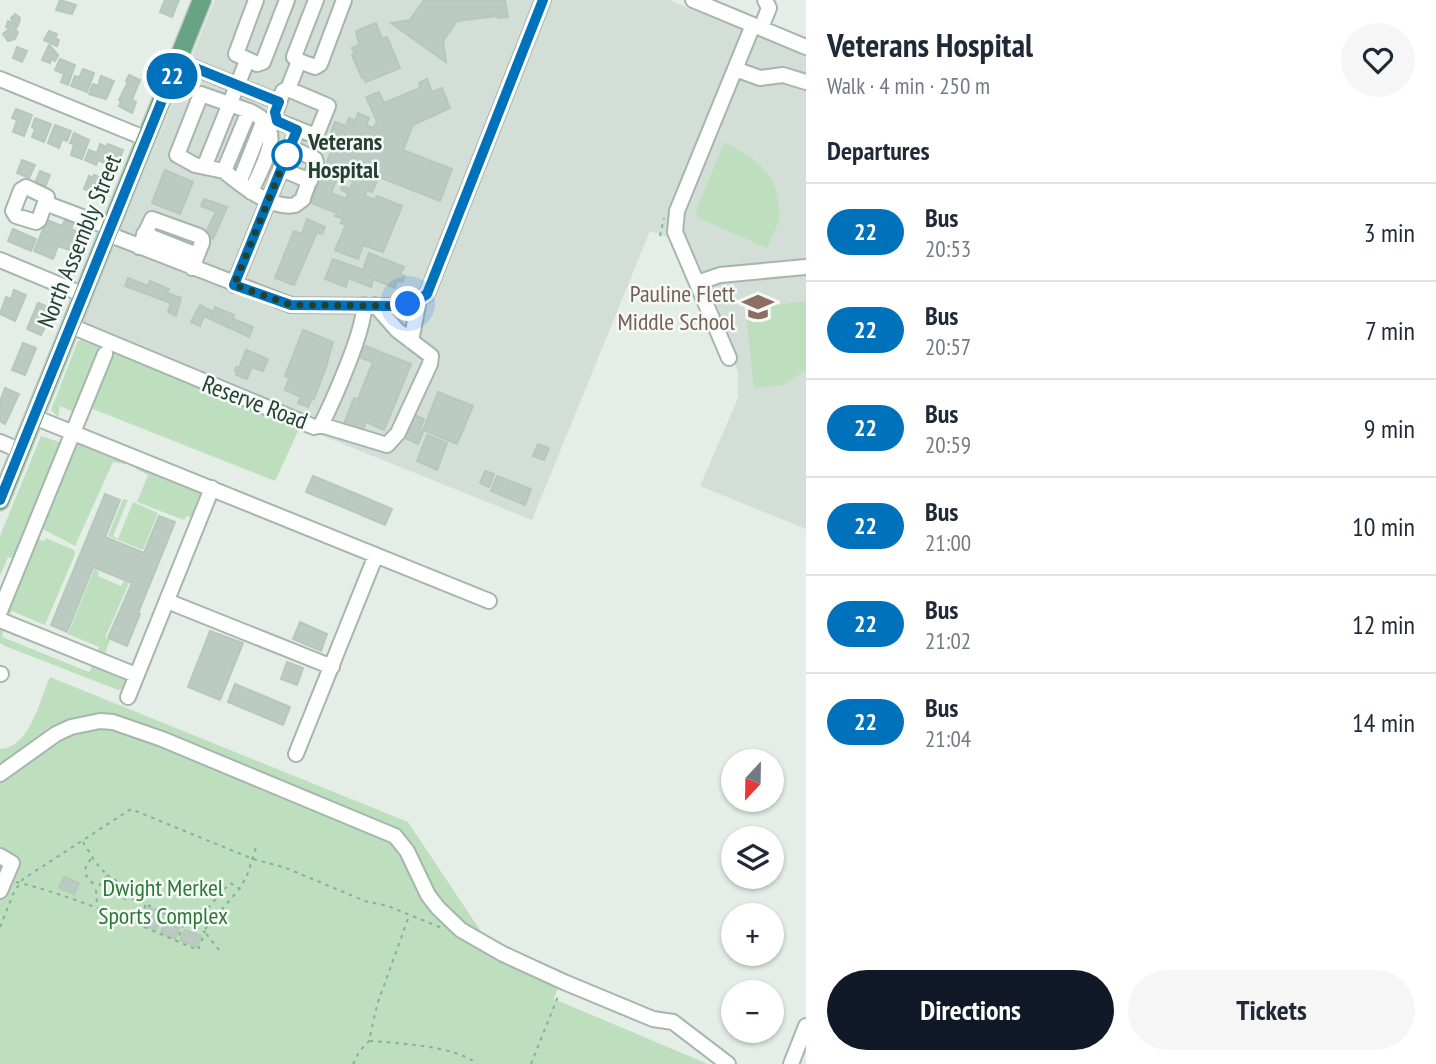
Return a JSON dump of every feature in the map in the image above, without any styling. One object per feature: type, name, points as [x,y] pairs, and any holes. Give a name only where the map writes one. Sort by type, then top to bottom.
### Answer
[{"type":"main road","name":"North Assembly Street","points":[[0,500],[202,0]]},
{"type":"street","points":[[256,0],[236,54],[257,64],[263,62],[287,0]]},
{"type":"street","points":[[316,0],[294,57],[315,67],[320,64],[344,0]]},
{"type":"street","points":[[45,203],[109,231],[142,240],[194,262],[234,285],[291,305],[391,306],[419,300],[427,294],[543,0]]},
{"type":"street","points":[[693,0],[806,47]]},
{"type":"street","points":[[729,358],[676,232],[677,211],[735,69],[769,8],[765,0]]},
{"type":"street","points":[[178,61],[279,102]]},
{"type":"street","points":[[205,165],[247,61]]},
{"type":"street","points":[[288,89],[328,106],[316,136],[277,121],[275,112],[299,61]]},
{"type":"street","points":[[735,69],[760,78],[783,75],[806,82]]},
{"type":"street","points":[[0,79],[147,139]]},
{"type":"street","points":[[245,188],[264,120],[230,103],[201,94],[177,151],[179,158],[224,171],[245,188],[288,206],[295,205],[305,192],[316,163],[315,159],[290,147]]},
{"type":"street","points":[[224,171],[248,111]]},
{"type":"street","points":[[234,285],[297,130]]},
{"type":"street","points":[[281,169],[305,192]]},
{"type":"street","points":[[142,240],[150,221],[156,219],[198,236],[202,243],[194,262]]},
{"type":"street","points":[[0,260],[84,295]]},
{"type":"street","points":[[697,283],[720,275],[806,267]]},
{"type":"street","points":[[411,341],[419,300]]},
{"type":"street","points":[[321,425],[387,445],[398,433],[430,364],[431,355],[369,305]]},
{"type":"street","name":"Reserve Road","points":[[71,326],[314,427],[321,425],[369,305]]},
{"type":"street","points":[[0,611],[105,354]]},
{"type":"street","points":[[34,417],[489,601]]},
{"type":"street","points":[[0,442],[21,451]]},
{"type":"street","points":[[128,697],[212,488]]},
{"type":"street","points":[[296,754],[376,555]]},
{"type":"street","points":[[167,601],[332,667]]},
{"type":"street","points":[[0,620],[136,675]]},
{"type":"street","points":[[0,774],[56,734],[72,727],[100,720],[124,725],[395,836],[407,851],[433,901],[461,930],[503,954],[564,982],[653,1019],[673,1022],[728,1064]]},
{"type":"street","points":[[0,856],[12,863],[2,884]]},
{"type":"street","points":[[791,1064],[806,1026]]},
{"type":"path","points":[[0,927],[20,883],[131,809],[253,859],[286,868],[445,930]]},
{"type":"path","points":[[82,841],[107,875],[146,904],[205,932],[219,950]]},
{"type":"path","points":[[2,884],[20,883],[51,890],[97,906],[198,950],[213,917],[240,889],[257,844]]},
{"type":"path","points":[[92,858],[85,867],[85,873],[88,880],[97,886]]},
{"type":"path","points":[[97,906],[97,886],[107,875]]},
{"type":"path","points":[[117,881],[116,887],[122,898],[139,898]]},
{"type":"path","points":[[213,917],[208,908],[230,884],[240,889]]},
{"type":"path","points":[[138,925],[146,904]]},
{"type":"path","points":[[354,1064],[359,1052],[369,1041],[377,1005],[409,915]]},
{"type":"path","points":[[177,941],[184,923]]},
{"type":"path","points":[[531,1064],[564,982]]},
{"type":"path","points":[[369,1041],[457,1053],[469,1057],[477,1064]]},
{"type":"shaded area","points":[[215,0],[669,0],[806,56],[806,529],[700,486],[738,398],[738,372],[683,242],[650,231],[532,520],[77,337]]},
{"type":"green space","points":[[724,143],[759,164],[775,189],[779,220],[767,248],[699,218],[696,211]]},
{"type":"green space","points":[[806,301],[806,370],[783,385],[754,388],[746,314],[752,308]]},
{"type":"green space","points":[[78,341],[101,348],[76,413],[60,406],[58,417],[51,410]]},
{"type":"green space","points":[[110,352],[299,429],[275,481],[88,407]]},
{"type":"green space","points":[[41,436],[63,443],[16,559],[8,557],[0,576],[0,536]]},
{"type":"green space","points":[[85,443],[126,460],[125,464],[113,462],[75,546],[39,527],[70,452],[76,444]]},
{"type":"green space","points":[[139,466],[199,489],[204,495],[195,518],[187,516],[184,520],[137,502],[148,475],[136,469]]},
{"type":"green space","points":[[123,499],[128,500],[113,536],[118,539],[133,502],[158,513],[143,550],[108,536]]},
{"type":"green space","points":[[35,538],[44,541],[46,538],[74,550],[75,554],[45,625],[12,611],[8,619],[5,616]]},
{"type":"green space","points":[[94,569],[99,572],[98,576],[121,586],[124,581],[129,583],[105,638],[110,640],[104,656],[97,654],[99,647],[68,634]]},
{"type":"green space","points":[[0,629],[4,629],[2,637],[89,672],[93,665],[125,678],[126,688],[118,690],[5,646],[0,643]]},
{"type":"green space","name":"Dwight Merkel Sports Complex","points":[[50,677],[408,822],[500,960],[559,985],[554,999],[708,1064],[0,1064],[0,749],[10,747],[26,732]]},
{"type":"building","points":[[60,0],[76,5],[72,14],[56,10]]},
{"type":"building","points":[[165,0],[179,0],[172,17],[160,12]]},
{"type":"building","points":[[424,0],[505,0],[508,17],[457,21],[443,41],[446,62],[391,23],[410,20]]},
{"type":"building","points":[[15,14],[20,18],[19,23],[14,24],[18,25],[15,30],[18,32],[15,39],[8,41],[3,34],[9,29],[6,27],[8,21],[13,23],[11,18]]},
{"type":"building","points":[[376,23],[382,39],[387,37],[400,68],[366,82],[352,55],[355,54],[352,48],[359,45],[356,31]]},
{"type":"building","points":[[49,31],[57,34],[57,46],[44,40]]},
{"type":"building","points":[[49,45],[58,55],[55,61],[51,59],[50,63],[42,60]]},
{"type":"building","points":[[17,47],[27,51],[22,62],[13,58]]},
{"type":"building","points":[[60,59],[75,65],[68,85],[61,82],[64,74],[55,70]]},
{"type":"building","points":[[83,69],[94,73],[87,92],[71,86],[75,76],[79,78]]},
{"type":"building","points":[[129,75],[140,80],[132,100],[136,102],[132,113],[119,106]]},
{"type":"building","points":[[101,76],[114,81],[106,99],[89,94],[93,84],[98,86]]},
{"type":"building","points":[[427,79],[432,92],[442,88],[450,108],[413,125],[403,150],[452,169],[440,201],[379,177],[372,192],[367,190],[365,196],[375,200],[377,196],[402,206],[383,252],[363,245],[358,259],[335,250],[346,225],[341,223],[343,219],[335,216],[337,213],[311,203],[321,175],[336,181],[331,193],[346,199],[348,193],[341,190],[342,186],[350,189],[353,181],[324,169],[335,143],[330,135],[335,122],[346,126],[349,118],[355,121],[358,113],[369,118],[366,125],[374,128],[377,121],[366,97],[379,92],[384,103],[420,88],[419,83]]},
{"type":"building","points":[[16,109],[32,115],[24,136],[13,132],[17,120],[12,118]]},
{"type":"building","points":[[35,118],[51,124],[44,142],[32,137]]},
{"type":"building","points":[[55,125],[71,131],[67,141],[62,139],[59,148],[48,143]]},
{"type":"building","points":[[74,133],[89,140],[82,159],[71,155],[74,144],[70,143]]},
{"type":"building","points":[[100,144],[123,150],[116,168],[98,160],[96,165],[85,160],[89,150],[97,153]]},
{"type":"building","points":[[22,160],[35,165],[29,178],[17,173]]},
{"type":"building","points":[[165,170],[193,182],[180,214],[152,203]]},
{"type":"building","points":[[40,171],[50,175],[45,187],[35,183]]},
{"type":"building","points":[[94,175],[102,182],[95,193],[84,189],[89,176],[93,178]]},
{"type":"building","points":[[204,199],[227,207],[213,239],[204,236],[216,212],[201,206]]},
{"type":"building","points":[[307,219],[325,227],[322,234],[317,232],[294,285],[275,278],[294,231],[302,234]]},
{"type":"building","points":[[47,220],[62,226],[65,220],[73,224],[71,229],[88,236],[81,254],[58,246],[53,259],[34,251]]},
{"type":"building","points":[[13,229],[36,239],[31,251],[8,241]]},
{"type":"building","points":[[369,253],[404,267],[400,274],[405,276],[402,282],[397,280],[395,288],[373,279],[371,287],[348,278],[346,287],[325,279],[333,259],[363,270]]},
{"type":"building","points":[[128,278],[148,286],[150,281],[169,289],[167,293],[181,298],[176,316],[168,312],[171,303],[125,286]]},
{"type":"building","points":[[14,290],[26,295],[15,321],[0,314],[6,297],[11,299]]},
{"type":"building","points":[[38,303],[54,309],[41,335],[27,329]]},
{"type":"building","points":[[200,305],[213,312],[215,307],[234,315],[233,319],[253,327],[249,337],[204,316],[200,326],[191,322]]},
{"type":"building","points":[[303,330],[333,342],[314,399],[312,398],[308,407],[298,403],[301,397],[285,390],[289,378],[285,376]]},
{"type":"building","points":[[23,343],[36,348],[25,375],[12,370]]},
{"type":"building","points":[[363,345],[411,364],[384,430],[366,422],[362,432],[344,424],[373,362],[358,357]]},
{"type":"building","points":[[246,350],[268,359],[263,371],[252,367],[247,379],[236,375],[235,371],[236,367],[239,368]]},
{"type":"building","points":[[5,388],[19,394],[5,424],[0,421],[0,402]]},
{"type":"building","points":[[438,392],[473,406],[457,444],[423,430]]},
{"type":"building","points":[[414,415],[424,419],[418,444],[405,438]]},
{"type":"building","points":[[427,435],[447,443],[437,470],[417,461]]},
{"type":"building","points":[[538,444],[549,448],[544,460],[533,456]]},
{"type":"building","points":[[485,471],[494,474],[489,487],[480,483]]},
{"type":"building","points":[[313,476],[352,492],[345,508],[306,492]]},
{"type":"building","points":[[497,476],[531,489],[525,505],[491,491]]},
{"type":"building","points":[[352,492],[392,509],[385,525],[345,508]]},
{"type":"building","points":[[105,494],[120,500],[105,537],[144,553],[159,516],[175,522],[127,646],[108,638],[132,583],[93,567],[67,632],[51,625]]},
{"type":"building","points":[[300,622],[327,634],[321,651],[293,639]]},
{"type":"building","points":[[210,631],[243,643],[220,700],[188,687]]},
{"type":"building","points":[[287,662],[303,668],[297,685],[281,679]]},
{"type":"building","points":[[235,684],[290,707],[283,725],[228,702]]},
{"type":"building","points":[[64,877],[79,883],[74,894],[59,888]]},
{"type":"building","points":[[147,907],[163,913],[156,930],[140,924]]},
{"type":"building","points":[[165,922],[179,928],[175,939],[161,933]]},
{"type":"building","points":[[185,930],[201,936],[197,947],[180,940]]},
{"type":"bus line","name":"22","points":[[0,500],[178,61],[279,102],[274,117],[297,130],[234,285],[291,305],[408,304],[427,294],[543,0]]},
{"type":"place","name":"Veterans Hospital","points":[[287,155]]},
{"type":"place","name":"Pauline Flett Middle School","points":[[758,307]]},
{"type":"route","points":[[287,155],[290,147],[234,285],[291,305],[408,304]]}]
